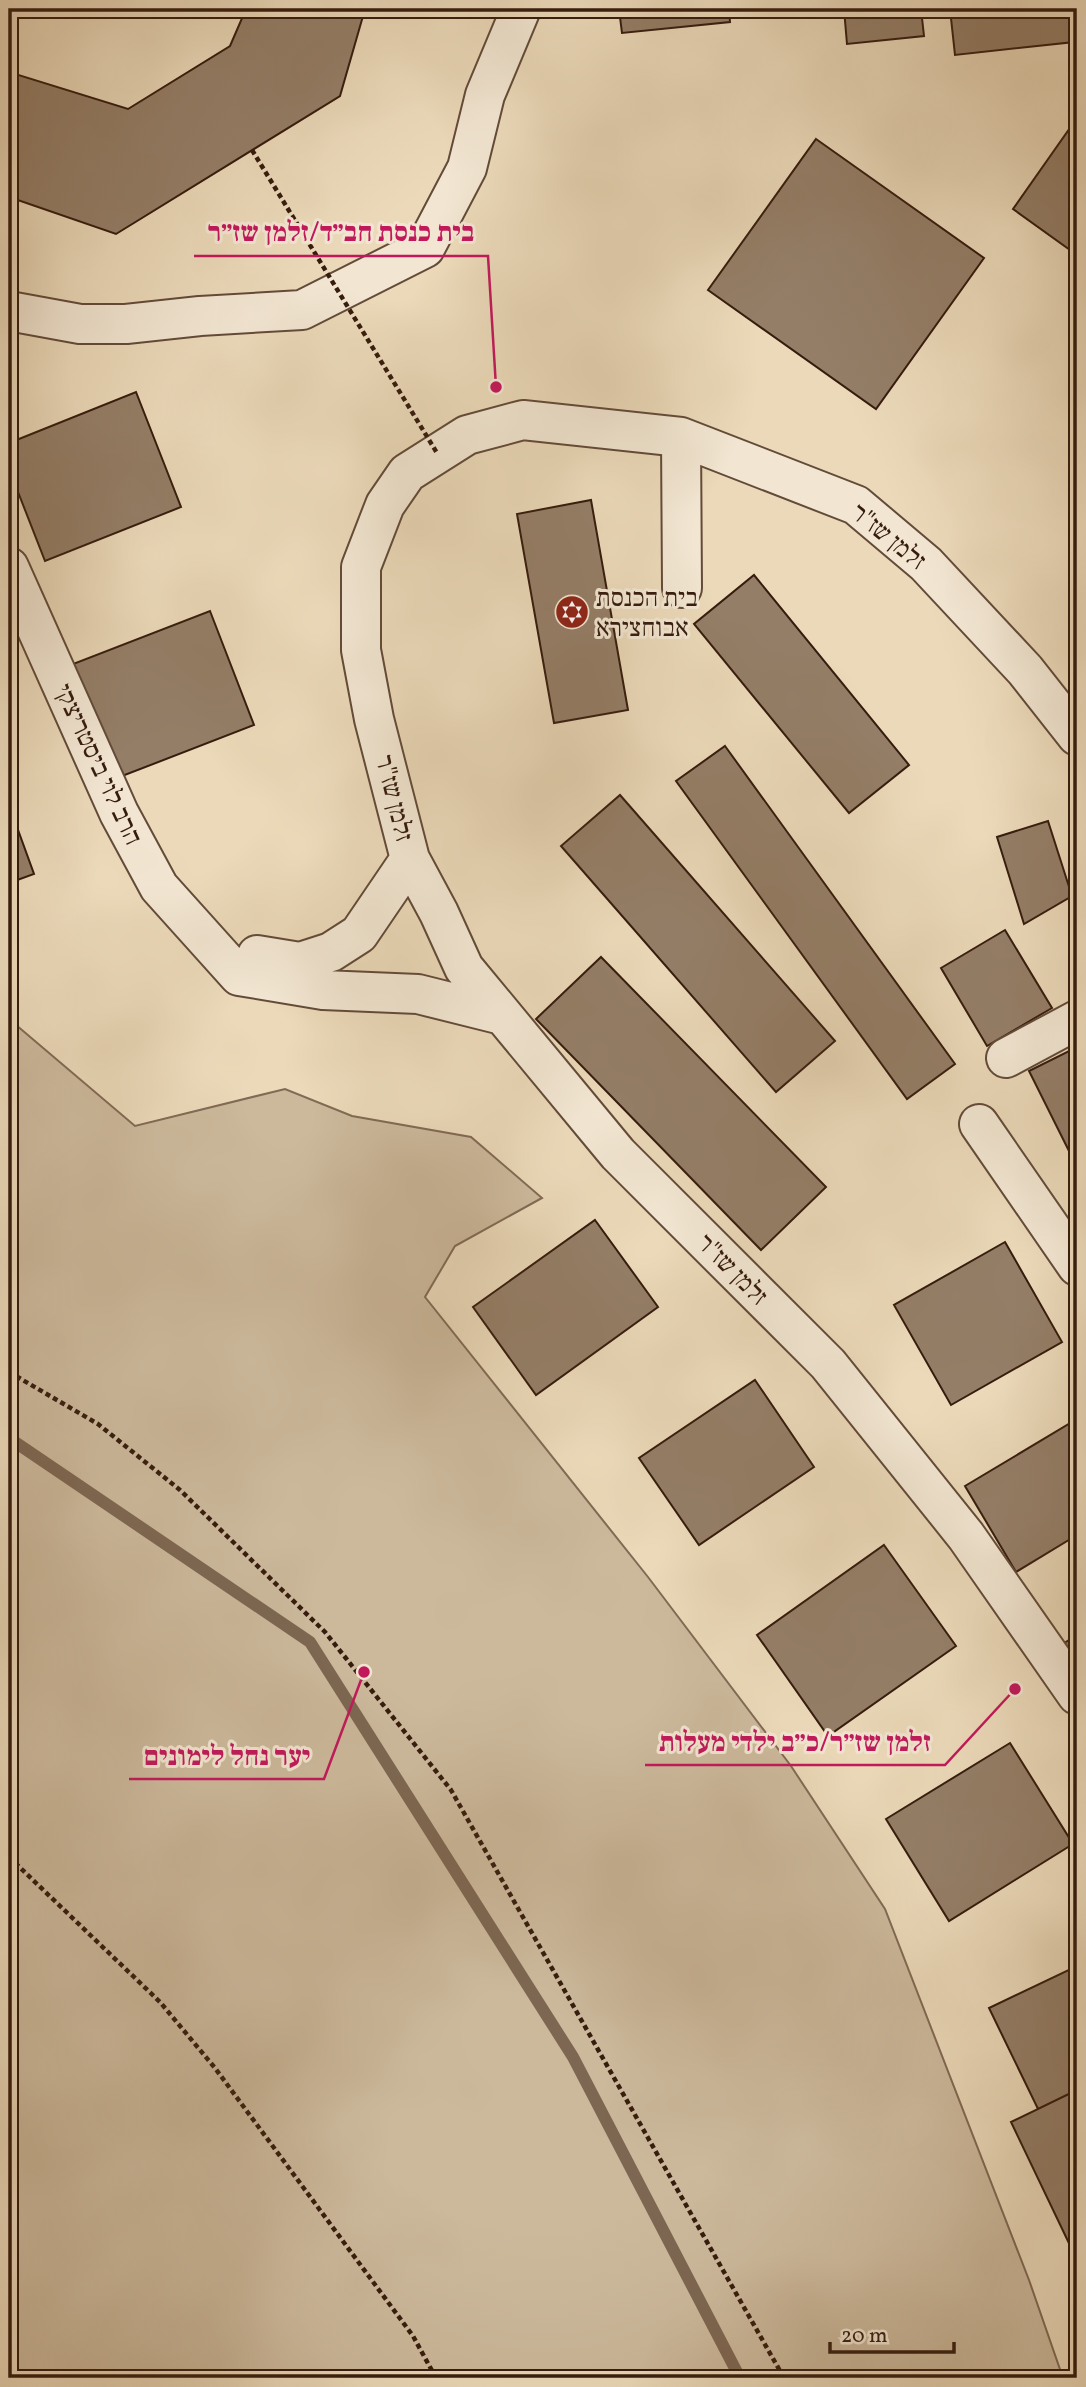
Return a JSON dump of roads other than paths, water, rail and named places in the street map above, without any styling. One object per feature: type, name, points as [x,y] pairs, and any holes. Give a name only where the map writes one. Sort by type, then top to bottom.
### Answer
[{"type":"street","points":[[9,311],[80,324],[127,324],[200,316],[302,310],[425,248],[467,169],[485,95],[521,9]]},
{"type":"street","name":"זלמן שז\"ר","points":[[1077,736],[1025,670],[926,564],[856,505],[681,437],[523,420],[467,435],[407,473],[385,505],[361,567],[361,650],[374,719],[410,859],[464,968],[618,1154],[828,1364],[966,1536],[1077,1695]]},
{"type":"street","points":[[681,437],[682,588]]},
{"type":"street","name":"הרב לוי ביסטריצקי","points":[[9,567],[119,813],[159,887],[239,976],[323,990],[418,994],[502,1015]]},
{"type":"street","points":[[213,947],[300,962],[331,953],[359,934],[410,859]]},
{"type":"street","points":[[1006,1058],[1077,1020]]},
{"type":"street","points":[[979,1124],[1077,1266]]},
{"type":"waterway","points":[[9,1438],[310,1642],[573,2057],[740,2378]]},
{"type":"place","name":"בית כנסת חב״ד/זלמן שז״ר","points":[[496,387]]},
{"type":"place","name":"בית הכנסת אבוחצירא","points":[[572,612]]},
{"type":"place","name":"יער נחל לימונים","points":[[364,1672]]},
{"type":"place","name":"זלמן שז״ר/כ״ב ילדי מעלות","points":[[1015,1689]]}]
